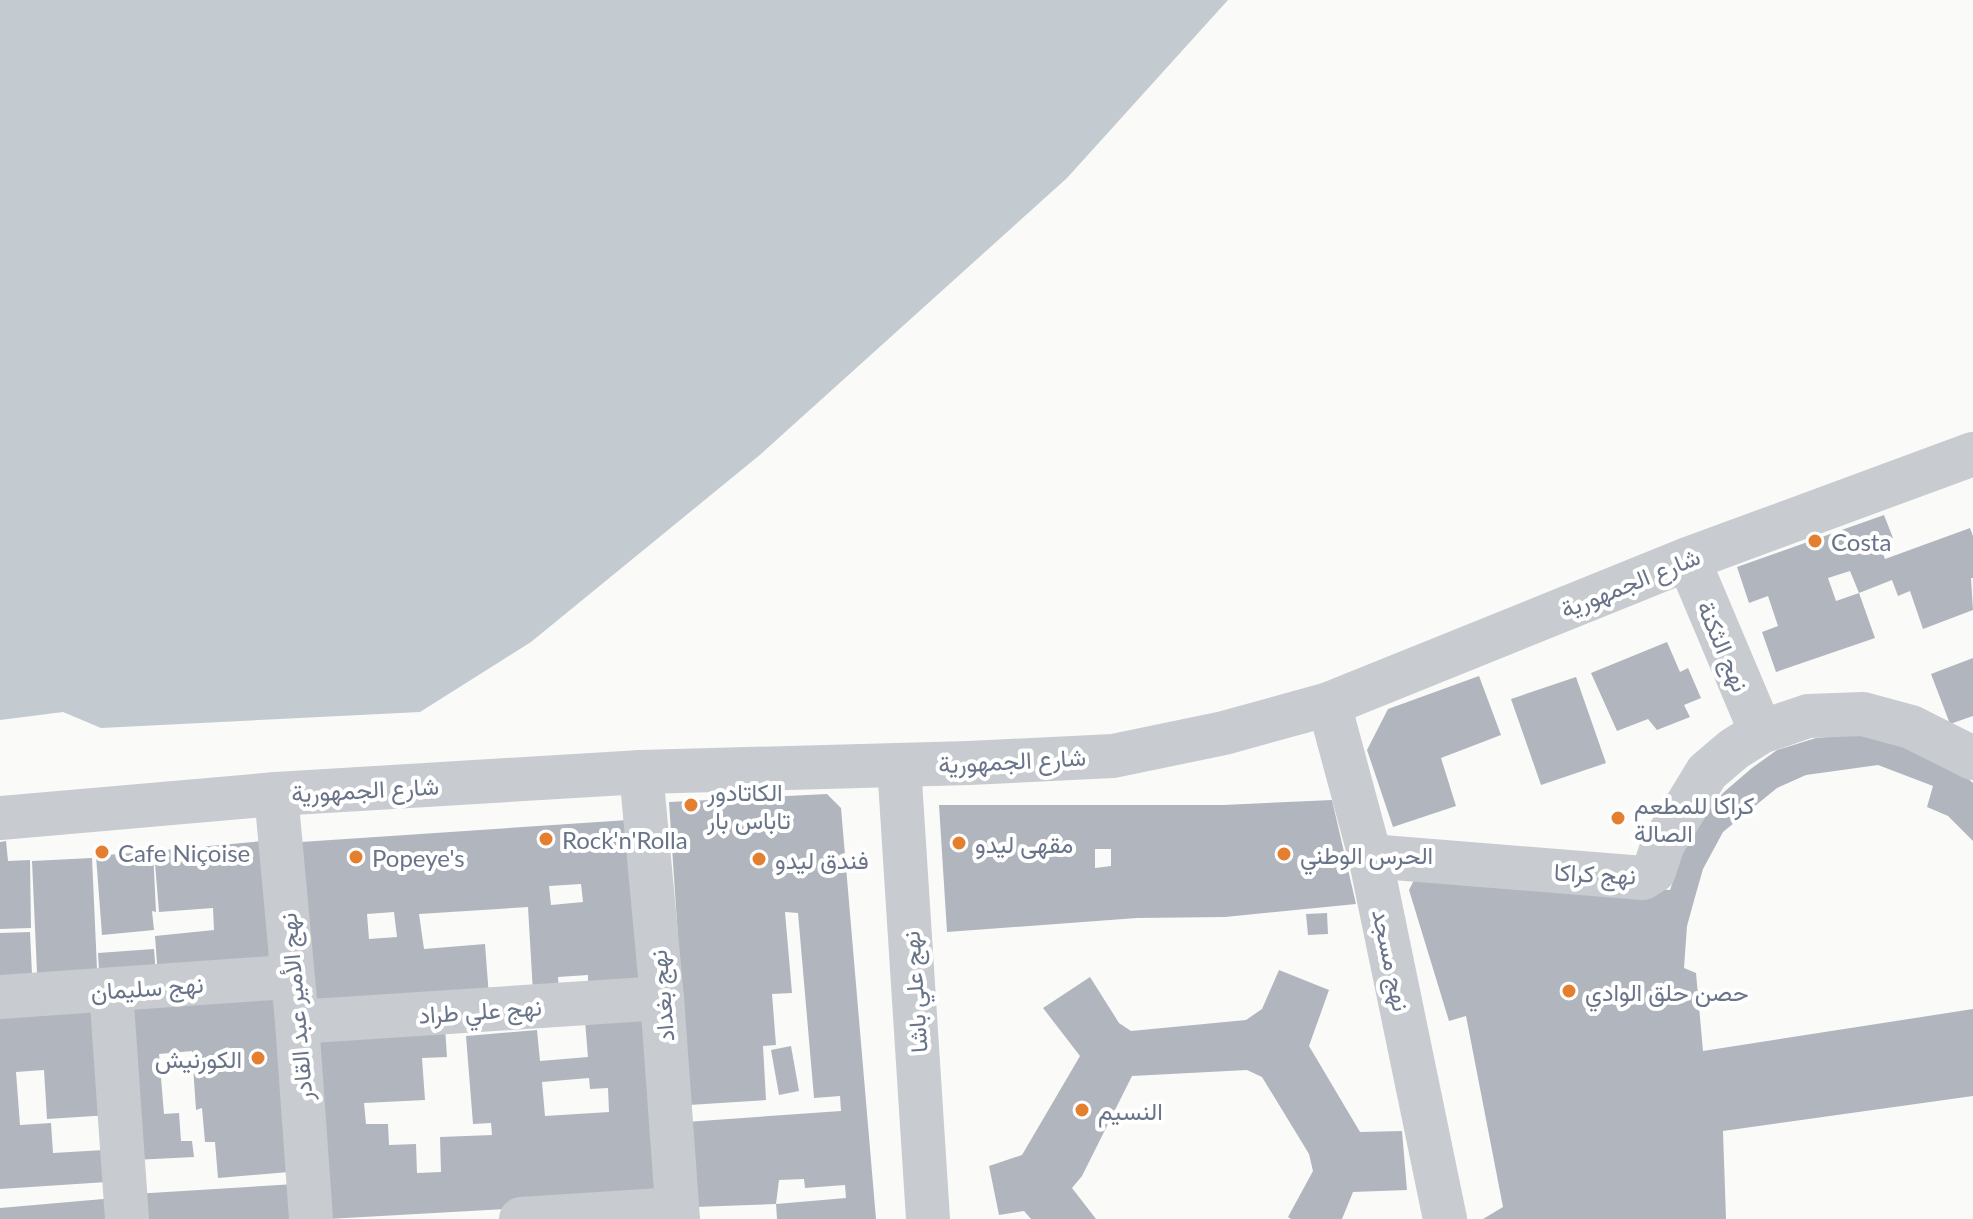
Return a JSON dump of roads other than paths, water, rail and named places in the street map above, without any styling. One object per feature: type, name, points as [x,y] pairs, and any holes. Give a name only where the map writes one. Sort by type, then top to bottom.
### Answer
[{"type":"street","name":"شارع الجمهورية","points":[[0,818],[276,794],[641,772],[1113,756],[1224,733],[1329,704],[1688,559],[1973,454]]},
{"type":"street","name":"نهج الثكنة","points":[[1688,559],[1761,732]]},
{"type":"street","name":"نهج مسجد","points":[[1329,704],[1370,856],[1445,1219]]},
{"type":"street","name":"نهج كراكا","points":[[1370,856],[1643,878],[1654,871],[1663,844],[1707,772],[1734,749],[1761,732],[1808,716],[1863,714],[1911,727],[1973,758]]},
{"type":"street","name":"نهج علي باشا","points":[[899,765],[928,1219]]},
{"type":"street","name":"نهج بغداد","points":[[641,772],[678,1214]]},
{"type":"street","name":"نهج الأمير عبد القادر","points":[[276,794],[311,1219]]},
{"type":"street","name":"نهج سليمان","points":[[0,997],[272,978],[292,969]]},
{"type":"street","points":[[111,990],[127,1219]]},
{"type":"street","name":"نهج علي طراد","points":[[297,1022],[662,998]]},
{"type":"street","points":[[521,1219],[678,1214]]},
{"type":"place","name":"Costa","points":[[1815,541]]},
{"type":"place","name":"الكاتادور تاباس بار","points":[[691,805]]},
{"type":"place","name":"كراكا للمطعم الصالة","points":[[1618,818]]},
{"type":"place","name":"Rock'n'Rolla","points":[[546,839]]},
{"type":"place","name":"مقهى ليدو","points":[[959,843]]},
{"type":"place","name":"Cafe Niçoise","points":[[102,852]]},
{"type":"place","name":"الحرس الوطني","points":[[1284,854]]},
{"type":"place","name":"Popeye's","points":[[356,857]]},
{"type":"place","name":"فندق ليدو","points":[[759,859]]},
{"type":"place","name":"حصن حلق الوادي","points":[[1569,991]]},
{"type":"place","name":"الكورنيش","points":[[258,1058]]},
{"type":"place","name":"النسيم","points":[[1082,1110]]}]
